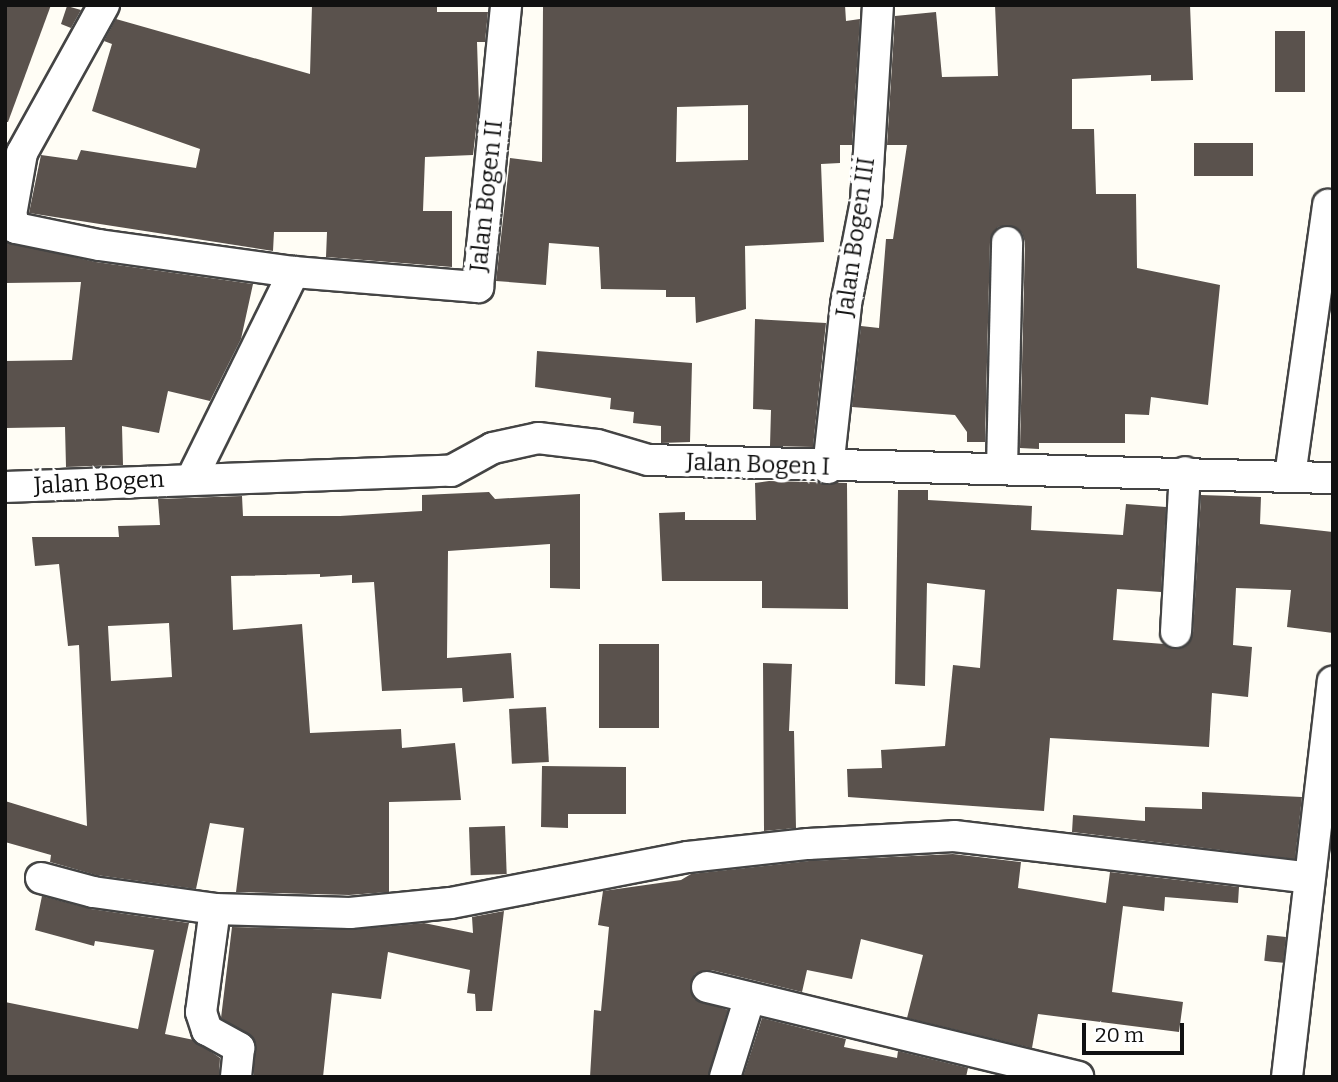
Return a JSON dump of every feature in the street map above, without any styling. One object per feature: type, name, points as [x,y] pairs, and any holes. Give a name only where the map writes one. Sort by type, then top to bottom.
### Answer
[{"type":"street","name":"Jalan Bogen II","points":[[104,5],[22,153],[13,224],[23,231],[99,245],[295,272],[478,287],[506,5]]},
{"type":"street","name":"Jalan Bogen III","points":[[828,468],[846,304],[866,201],[878,5]]},
{"type":"street","points":[[1290,476],[1328,205]]},
{"type":"street","points":[[1002,468],[1007,242]]},
{"type":"street","points":[[192,478],[295,272]]},
{"type":"street","name":"Jalan Bogen I","points":[[192,478],[451,471],[493,448],[538,438],[597,445],[648,460],[828,468],[1002,468],[1333,478]]},
{"type":"street","points":[[1176,632],[1185,472]]},
{"type":"street","name":"Jalan Bogen","points":[[5,487],[192,478]]},
{"type":"street","points":[[1287,1077],[1333,682]]},
{"type":"street","points":[[41,878],[93,892],[215,909],[317,914],[410,909],[670,860],[903,837],[1040,843],[1310,878]]},
{"type":"street","points":[[215,909],[201,1012],[207,1030],[239,1048],[236,1077]]},
{"type":"street","points":[[707,987],[749,1000],[1078,1077]]},
{"type":"street","points":[[725,1077],[749,1000]]},
{"type":"building","points":[[5,5],[51,5],[8,122],[5,122]]},
{"type":"building","points":[[312,5],[437,5],[437,12],[488,12],[485,42],[477,42],[479,104],[473,155],[425,157],[423,211],[452,211],[452,267],[326,257],[327,232],[274,232],[273,251],[29,213],[41,155],[77,160],[81,150],[196,168],[200,149],[92,111],[112,44],[104,41],[116,19],[310,74]]},
{"type":"building","points":[[543,5],[845,5],[846,21],[860,19],[852,145],[840,145],[840,163],[821,164],[824,242],[745,246],[746,309],[696,323],[695,297],[666,297],[666,290],[601,289],[599,247],[549,243],[546,285],[496,281],[510,158],[542,162]],"holes":[[[748,105],[748,160],[676,162],[677,107]]]},
{"type":"building","points":[[995,5],[1190,5],[1193,80],[1151,81],[1151,75],[1072,79],[1072,129],[1094,129],[1096,194],[1136,194],[1137,268],[1220,285],[1208,405],[1151,397],[1149,415],[1125,414],[1125,443],[1039,443],[1039,449],[1020,448],[1025,242],[1022,233],[1008,225],[998,227],[990,242],[985,442],[967,442],[967,432],[955,415],[852,407],[861,326],[879,328],[886,239],[893,239],[907,145],[887,145],[895,16],[936,12],[942,77],[998,76]]},
{"type":"building","points":[[67,6],[81,10],[71,28],[61,24]]},
{"type":"building","points":[[1275,31],[1305,31],[1305,92],[1275,92]]},
{"type":"building","points":[[1194,143],[1253,143],[1253,176],[1194,176]]},
{"type":"building","points":[[5,242],[96,262],[253,284],[241,339],[210,401],[168,391],[159,433],[122,426],[123,465],[66,467],[65,427],[5,428],[5,361],[72,360],[81,282],[5,283]]},
{"type":"building","points":[[755,319],[826,323],[813,447],[770,446],[771,410],[753,409]]},
{"type":"building","points":[[537,351],[692,363],[690,442],[661,443],[661,426],[633,423],[634,412],[610,409],[611,398],[535,387]]},
{"type":"building","points":[[755,483],[847,483],[848,609],[762,608],[762,581],[662,581],[659,513],[685,512],[685,520],[756,520]]},
{"type":"building","points":[[898,490],[928,490],[928,500],[1032,506],[1031,530],[1123,535],[1126,504],[1166,507],[1161,592],[1117,589],[1113,640],[1164,644],[1176,649],[1187,645],[1193,633],[1201,495],[1261,497],[1260,524],[1333,532],[1333,633],[1287,627],[1291,590],[1236,588],[1233,645],[1252,647],[1248,697],[1212,693],[1209,747],[1050,738],[1044,811],[848,797],[847,769],[882,768],[881,750],[945,746],[953,665],[980,668],[985,590],[927,583],[925,686],[895,684]]},
{"type":"building","points":[[489,492],[495,499],[580,494],[580,589],[550,588],[550,544],[448,551],[447,658],[511,653],[514,698],[463,702],[462,688],[382,691],[374,582],[352,583],[352,575],[231,576],[233,630],[302,624],[310,733],[401,729],[402,748],[455,743],[461,800],[389,802],[389,892],[349,895],[236,892],[244,828],[210,823],[196,889],[96,875],[50,862],[51,855],[5,842],[5,801],[87,826],[79,645],[68,646],[59,564],[35,566],[32,537],[119,537],[118,526],[160,525],[158,499],[242,496],[243,516],[340,516],[422,511],[422,495]],"holes":[[[169,623],[172,677],[111,681],[108,626]]]},
{"type":"building","points":[[599,644],[659,644],[659,728],[599,728]]},
{"type":"building","points":[[763,663],[792,664],[789,731],[794,731],[796,828],[764,831]]},
{"type":"building","points":[[546,707],[549,762],[512,764],[509,709]]},
{"type":"building","points":[[542,766],[626,767],[626,814],[568,814],[568,828],[541,827]]},
{"type":"building","points":[[1202,792],[1302,797],[1295,859],[1072,832],[1073,815],[1145,821],[1145,807],[1202,809]]},
{"type":"building","points":[[505,826],[507,874],[471,875],[469,827]]},
{"type":"building","points":[[953,854],[1021,862],[1018,888],[1106,903],[1110,872],[1239,887],[1238,903],[1165,897],[1164,911],[1123,906],[1112,992],[1183,1002],[1179,1032],[1038,1014],[1032,1048],[907,1018],[923,955],[861,939],[852,979],[807,970],[802,992],[711,970],[695,974],[690,984],[694,999],[728,1010],[708,1077],[590,1077],[594,1010],[601,1011],[609,927],[598,925],[603,891],[681,880],[691,874],[809,861]]},
{"type":"building","points":[[42,896],[91,909],[189,923],[165,1034],[194,1040],[220,1058],[219,1077],[5,1077],[5,1002],[138,1029],[154,950],[95,941],[94,946],[35,930]]},
{"type":"building","points":[[504,911],[492,1011],[476,1011],[475,994],[467,993],[470,970],[388,952],[381,999],[332,993],[323,1077],[254,1077],[254,1039],[221,1018],[232,927],[350,930],[424,923],[473,933],[472,917]]},
{"type":"building","points":[[1267,935],[1286,937],[1283,963],[1264,961]]},
{"type":"building","points":[[762,1018],[846,1039],[844,1047],[897,1058],[898,1051],[968,1068],[966,1077],[743,1077]]}]
